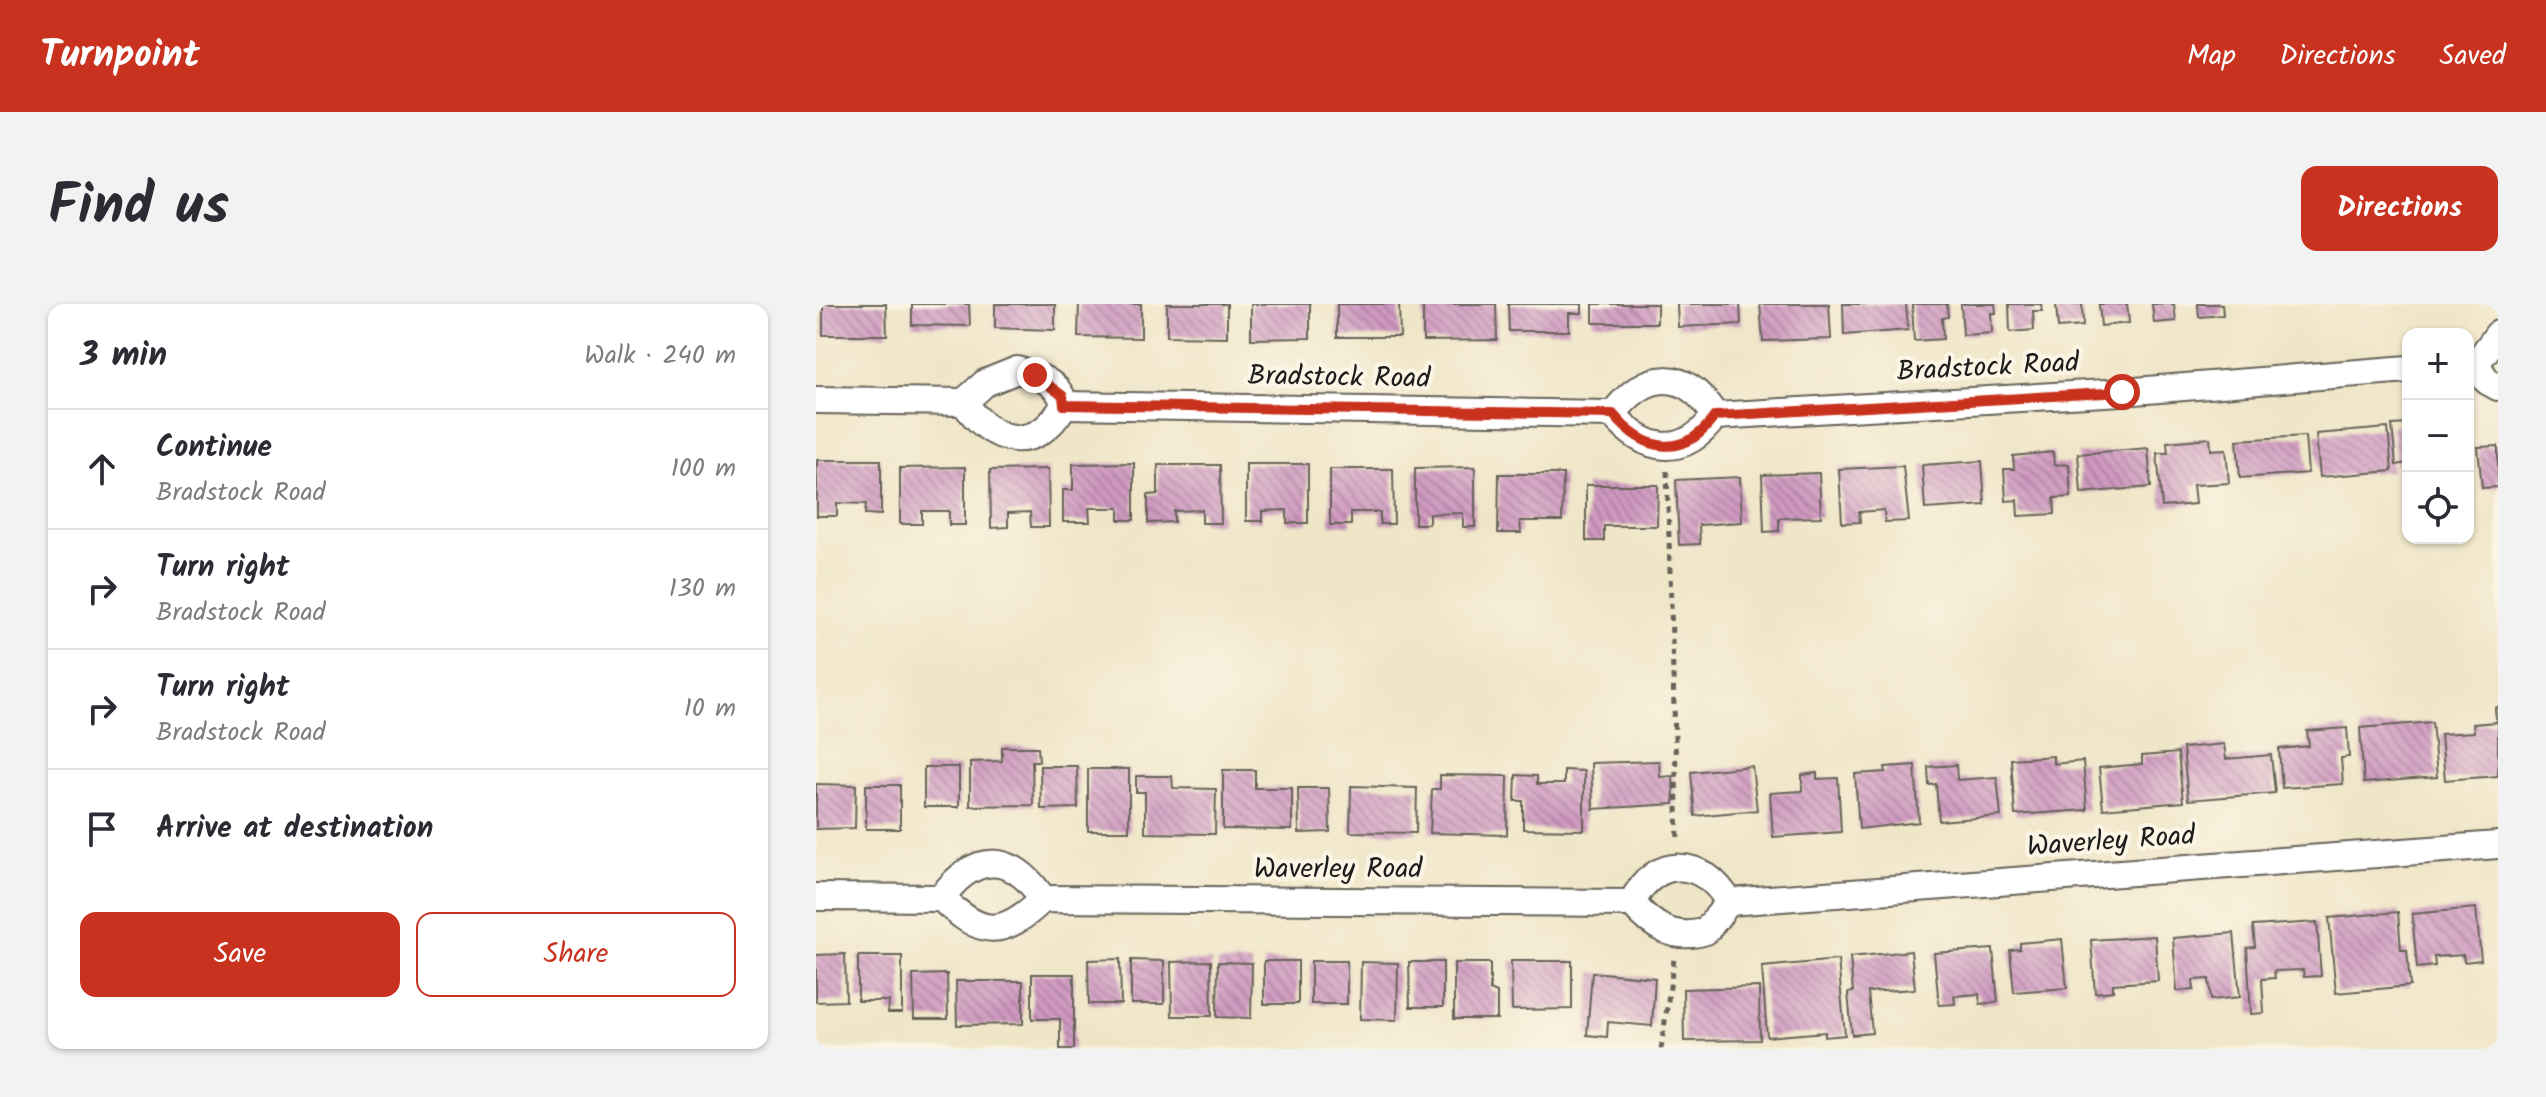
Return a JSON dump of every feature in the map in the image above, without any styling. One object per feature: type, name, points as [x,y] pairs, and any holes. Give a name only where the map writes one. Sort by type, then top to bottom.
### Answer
[{"type":"street","points":[[2474,362],[2498,334]]},
{"type":"street","points":[[2474,366],[2487,381],[2498,387]]},
{"type":"street","name":"Bradstock Road","points":[[1715,416],[2122,392],[2402,369]]},
{"type":"street","points":[[816,400],[964,402],[985,383],[1017,370],[1051,384],[1063,396],[1064,405],[1044,429],[1030,437],[1009,437],[984,428],[964,402]]},
{"type":"street","points":[[1670,378],[1688,384],[1704,397],[1715,416],[1707,427],[1690,439],[1666,446],[1644,443],[1633,437],[1613,414],[1628,394],[1670,378]]},
{"type":"street","name":"Bradstock Road","points":[[1064,405],[1613,414]]},
{"type":"street","name":"Waverley Road","points":[[1729,902],[2498,845]]},
{"type":"street","points":[[816,897],[941,898],[959,914],[991,930],[1009,927],[1043,899],[1029,879],[992,862],[975,865],[956,877],[941,898]]},
{"type":"street","points":[[1678,868],[1693,870],[1710,878],[1729,902],[1706,931],[1678,936],[1648,922],[1632,903],[1650,877],[1664,869],[1678,868]]},
{"type":"street","name":"Waverley Road","points":[[1043,899],[1632,903]]},
{"type":"path","points":[[1666,446],[1678,868]]},
{"type":"path","points":[[1661,1049],[1678,936]]},
{"type":"building","points":[[823,304],[886,304],[887,335],[823,335]]},
{"type":"building","points":[[912,304],[969,304],[970,326],[912,325]]},
{"type":"building","points":[[995,304],[1055,304],[1055,330],[995,328]]},
{"type":"building","points":[[1079,304],[1141,304],[1141,338],[1078,337]]},
{"type":"building","points":[[1167,304],[1227,304],[1227,337],[1167,336]]},
{"type":"building","points":[[1251,304],[1310,304],[1310,338],[1251,339]]},
{"type":"building","points":[[1337,304],[1399,304],[1400,337],[1337,337]]},
{"type":"building","points":[[1423,304],[1496,304],[1497,340],[1423,341]]},
{"type":"building","points":[[1508,304],[1582,304],[1582,313],[1569,313],[1569,331],[1509,331]]},
{"type":"building","points":[[1593,304],[1657,304],[1657,323],[1593,323]]},
{"type":"building","points":[[1677,304],[1740,304],[1741,324],[1678,327]]},
{"type":"building","points":[[1760,304],[1829,304],[1831,339],[1763,341]]},
{"type":"building","points":[[1843,304],[1906,304],[1908,330],[1844,335]]},
{"type":"building","points":[[1912,304],[1947,304],[1948,317],[1942,318],[1943,339],[1914,341]]},
{"type":"building","points":[[1961,304],[1995,304],[1996,313],[1991,313],[1992,333],[1963,335]]},
{"type":"building","points":[[2009,304],[2041,304],[2042,311],[2033,311],[2034,330],[2010,332]]},
{"type":"building","points":[[2056,304],[2082,304],[2083,326],[2058,328]]},
{"type":"building","points":[[2099,304],[2127,304],[2129,323],[2101,326]]},
{"type":"building","points":[[2152,304],[2174,304],[2176,321],[2154,323]]},
{"type":"building","points":[[2198,304],[2222,304],[2223,315],[2199,317]]},
{"type":"building","points":[[2402,424],[2402,464],[2396,465],[2392,425]]},
{"type":"building","points":[[2388,428],[2392,471],[2320,477],[2316,434]]},
{"type":"building","points":[[2305,436],[2308,473],[2240,478],[2237,440]]},
{"type":"building","points":[[2210,438],[2211,450],[2226,449],[2229,483],[2193,485],[2195,504],[2162,507],[2157,453],[2168,453],[2167,442]]},
{"type":"building","points":[[2498,446],[2498,487],[2482,488],[2478,447]]},
{"type":"building","points":[[2148,448],[2151,487],[2081,493],[2078,454]]},
{"type":"building","points":[[2053,452],[2054,465],[2069,464],[2071,497],[2054,498],[2055,514],[2018,516],[2017,500],[2006,501],[2004,469],[2014,469],[2013,456]]},
{"type":"building","points":[[817,460],[881,460],[881,515],[865,514],[866,504],[837,503],[837,516],[817,516]]},
{"type":"building","points":[[1982,461],[1985,505],[1925,509],[1922,465]]},
{"type":"building","points":[[1134,463],[1134,520],[1119,520],[1119,508],[1089,508],[1090,522],[1063,522],[1063,490],[1073,490],[1073,464]]},
{"type":"building","points":[[1246,464],[1308,464],[1308,523],[1287,523],[1287,510],[1262,511],[1262,521],[1246,521]]},
{"type":"building","points":[[1158,465],[1220,465],[1221,523],[1202,523],[1202,510],[1174,511],[1174,522],[1148,523],[1148,495],[1158,494]]},
{"type":"building","points":[[1903,466],[1909,521],[1885,522],[1884,510],[1859,512],[1860,522],[1842,523],[1839,469]]},
{"type":"building","points":[[965,467],[965,525],[949,525],[949,511],[922,511],[922,524],[900,524],[900,468]]},
{"type":"building","points":[[1475,467],[1475,527],[1463,527],[1463,513],[1429,514],[1429,524],[1415,524],[1415,468]]},
{"type":"building","points":[[1048,469],[1049,527],[1031,527],[1030,512],[1008,513],[1008,527],[991,528],[990,470]]},
{"type":"building","points":[[1330,469],[1393,469],[1394,524],[1380,524],[1380,512],[1351,512],[1351,525],[1330,525]]},
{"type":"building","points":[[1819,473],[1821,517],[1779,518],[1779,531],[1764,532],[1762,475]]},
{"type":"building","points":[[1499,474],[1563,474],[1562,521],[1520,521],[1521,533],[1498,533]]},
{"type":"building","points":[[1740,477],[1742,522],[1699,525],[1700,544],[1679,545],[1676,480]]},
{"type":"building","points":[[1586,485],[1658,485],[1657,526],[1604,526],[1604,541],[1586,541]]},
{"type":"building","points":[[2498,707],[2498,776],[2445,780],[2441,734],[2474,732],[2473,724],[2496,722],[2495,708]]},
{"type":"building","points":[[2432,722],[2437,777],[2364,783],[2360,728]]},
{"type":"building","points":[[2347,728],[2349,757],[2341,758],[2343,784],[2282,788],[2279,749],[2309,746],[2307,731]]},
{"type":"building","points":[[2224,744],[2226,759],[2271,755],[2275,793],[2188,800],[2183,748]]},
{"type":"building","points":[[1002,747],[1038,747],[1039,761],[1032,761],[1033,805],[970,806],[970,762],[1002,761]]},
{"type":"building","points":[[2178,753],[2183,802],[2103,809],[2099,768],[2142,764],[2142,756]]},
{"type":"building","points":[[2053,756],[2053,764],[2083,761],[2087,810],[2015,815],[2011,759]]},
{"type":"building","points":[[1659,761],[1660,777],[1673,776],[1674,804],[1593,809],[1591,763]]},
{"type":"building","points":[[1915,765],[1919,822],[1859,829],[1855,774],[1886,772],[1885,767]]},
{"type":"building","points":[[1956,765],[1957,780],[1997,777],[2001,816],[1939,821],[1936,784],[1929,785],[1928,767]]},
{"type":"building","points":[[1040,766],[1077,766],[1078,808],[1041,809]]},
{"type":"building","points":[[1752,766],[1757,810],[1695,816],[1691,772]]},
{"type":"building","points":[[924,767],[959,767],[959,807],[924,807]]},
{"type":"building","points":[[1088,769],[1129,769],[1129,831],[1088,831]]},
{"type":"building","points":[[1223,770],[1255,770],[1255,788],[1292,788],[1292,830],[1223,829]]},
{"type":"building","points":[[1564,770],[1584,771],[1584,830],[1523,829],[1523,801],[1515,801],[1516,775],[1537,776],[1537,784],[1564,784]]},
{"type":"building","points":[[1817,773],[1817,779],[1838,778],[1841,832],[1773,837],[1770,793],[1802,791],[1802,775]]},
{"type":"building","points":[[1440,775],[1508,776],[1507,835],[1430,833],[1432,789],[1440,789]]},
{"type":"building","points":[[1136,776],[1172,776],[1173,788],[1216,789],[1215,834],[1145,833],[1145,792],[1136,792]]},
{"type":"building","points":[[816,784],[856,785],[855,828],[816,829]]},
{"type":"building","points":[[866,785],[900,785],[900,829],[866,829]]},
{"type":"building","points":[[1351,786],[1417,788],[1416,833],[1350,832]]},
{"type":"building","points":[[1298,788],[1329,788],[1330,832],[1299,833]]},
{"type":"building","points":[[2476,908],[2481,960],[2464,962],[2463,955],[2434,957],[2435,966],[2417,968],[2412,914]]},
{"type":"building","points":[[2398,912],[2401,950],[2407,950],[2410,986],[2336,993],[2329,918]]},
{"type":"building","points":[[2317,922],[2321,976],[2304,977],[2303,970],[2274,971],[2275,978],[2262,979],[2264,1013],[2251,1014],[2247,948],[2255,947],[2253,926]]},
{"type":"building","points":[[2234,933],[2240,997],[2211,1000],[2209,979],[2193,980],[2194,990],[2177,991],[2173,938]]},
{"type":"building","points":[[2155,936],[2158,981],[2113,984],[2113,991],[2095,993],[2091,940]]},
{"type":"building","points":[[2062,939],[2067,988],[2014,992],[2010,950],[2020,949],[2020,943]]},
{"type":"building","points":[[1993,949],[1998,1002],[1980,1004],[1979,994],[1954,996],[1955,1004],[1939,1005],[1934,953]]},
{"type":"building","points":[[1911,951],[1915,989],[1868,992],[1872,1033],[1852,1035],[1848,993],[1853,992],[1850,957]]},
{"type":"building","points":[[845,954],[846,1001],[816,1002],[816,955]]},
{"type":"building","points":[[858,956],[902,956],[902,1013],[888,1013],[889,1001],[858,1001]]},
{"type":"building","points":[[1120,959],[1121,1004],[1089,1004],[1088,960]]},
{"type":"building","points":[[1131,960],[1164,961],[1164,1004],[1131,1004]]},
{"type":"building","points":[[1838,960],[1845,1035],[1825,1037],[1825,1032],[1767,1037],[1762,967]]},
{"type":"building","points":[[1211,961],[1212,1016],[1172,1016],[1171,962]]},
{"type":"building","points":[[1264,961],[1298,961],[1298,1004],[1264,1004]]},
{"type":"building","points":[[1311,961],[1347,961],[1347,1004],[1311,1004]]},
{"type":"building","points":[[1511,961],[1572,961],[1572,1009],[1512,1010]]},
{"type":"building","points":[[1218,962],[1252,963],[1251,1018],[1217,1017]]},
{"type":"building","points":[[1361,962],[1398,963],[1397,1020],[1360,1019]]},
{"type":"building","points":[[1409,962],[1443,962],[1443,1007],[1410,1007]]},
{"type":"building","points":[[1454,963],[1490,963],[1490,990],[1497,993],[1497,1019],[1454,1019]]},
{"type":"building","points":[[1592,972],[1655,978],[1652,1026],[1608,1022],[1607,1037],[1587,1035]]},
{"type":"building","points":[[947,974],[948,1019],[914,1019],[913,975]]},
{"type":"building","points":[[1032,974],[1074,974],[1074,1049],[1060,1049],[1060,1019],[1032,1019]]},
{"type":"building","points":[[956,981],[1023,981],[1023,1024],[957,1025]]},
{"type":"building","points":[[1759,987],[1760,1040],[1684,1041],[1683,989]]},
{"type":"route","points":[[1035,375],[1063,396],[1064,405],[1613,414],[1633,437],[1644,443],[1666,446],[1690,439],[1707,427],[1715,416],[2122,392]]}]
